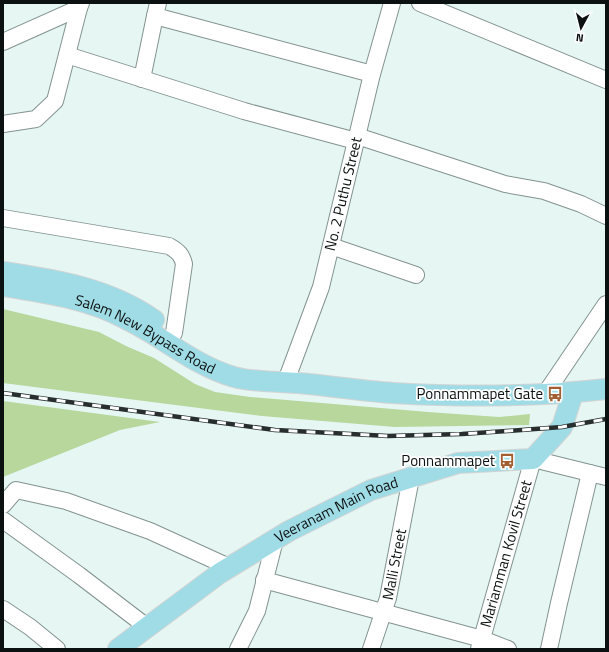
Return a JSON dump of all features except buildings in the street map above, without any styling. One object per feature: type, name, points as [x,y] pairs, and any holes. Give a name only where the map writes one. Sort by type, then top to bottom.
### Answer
[{"type":"main road","name":"Salem New Bypass Road","points":[[3,272],[78,286],[110,296],[130,304],[174,334],[212,357],[286,382]]},
{"type":"main road","name":"Salem New Bypass Road","points":[[3,286],[62,296],[105,309],[142,327],[202,365],[235,377],[252,380],[392,393],[457,395],[573,393],[606,389]]},
{"type":"main road","points":[[533,459],[562,427],[573,393]]},
{"type":"main road","name":"Veeranam Main Road","points":[[118,649],[228,568],[274,540],[371,490],[458,463],[533,459]]},
{"type":"street","name":"No. 2 Puthu Street","points":[[286,382],[321,287],[372,74],[392,3]]},
{"type":"street","points":[[420,3],[606,80]]},
{"type":"street","points":[[3,42],[80,5]]},
{"type":"street","points":[[3,124],[36,119],[55,101],[80,5]]},
{"type":"street","points":[[142,79],[156,10],[372,74]]},
{"type":"street","points":[[67,55],[244,111],[356,138],[506,184],[551,194],[581,204],[606,216]]},
{"type":"street","points":[[3,218],[169,246],[177,251],[183,257],[184,264],[174,334]]},
{"type":"street","points":[[331,246],[416,276]]},
{"type":"street","points":[[545,394],[606,304]]},
{"type":"street","points":[[533,459],[606,477]]},
{"type":"street","name":"Mariamman Kovil Street","points":[[480,644],[533,459]]},
{"type":"street","points":[[550,649],[559,603],[590,473]]},
{"type":"street","name":"Malli Street","points":[[370,649],[388,598],[411,478]]},
{"type":"street","points":[[3,505],[16,490],[66,501],[150,531],[228,568]]},
{"type":"street","points":[[3,520],[147,627]]},
{"type":"street","points":[[238,649],[257,611],[274,540]]},
{"type":"street","points":[[264,580],[384,612],[480,644],[508,649]]},
{"type":"street","points":[[3,609],[30,627],[57,649]]},
{"type":"green space","points":[[3,309],[99,332],[154,358],[195,384],[215,392],[250,397],[499,417],[530,414],[529,425],[395,427],[262,416],[3,383]]},
{"type":"green space","points":[[3,401],[160,422],[120,430],[3,477]]},
{"type":"railway","points":[[3,393],[275,430],[388,436],[462,434],[562,427],[606,419]]},
{"type":"place","name":"Ponnammapet Gate","points":[[555,394]]},
{"type":"place","name":"Ponnammapet","points":[[507,461]]}]
